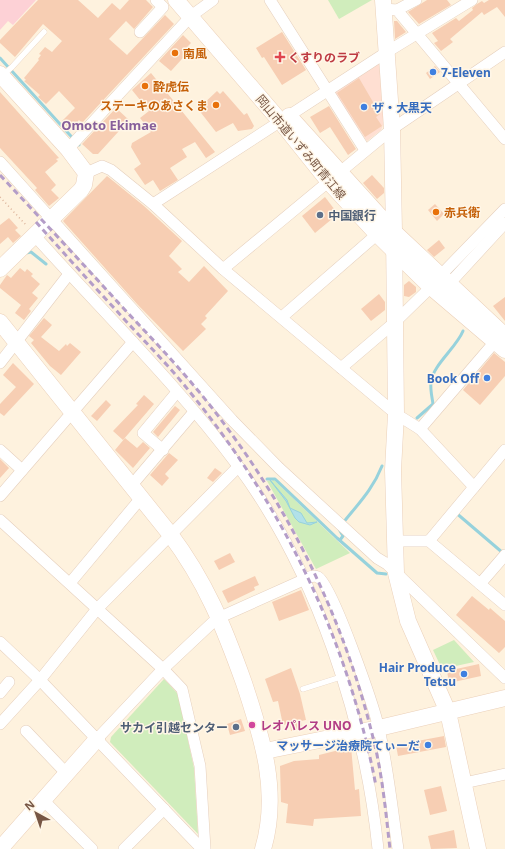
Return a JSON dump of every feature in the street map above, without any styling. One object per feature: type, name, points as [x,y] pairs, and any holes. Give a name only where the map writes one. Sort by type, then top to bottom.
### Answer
[{"type":"street","points":[[140,32],[163,7],[156,0]]},
{"type":"street","name":"岡山市道いずみ町青江線","points":[[176,0],[193,9],[334,177],[440,282],[502,338]]},
{"type":"street","points":[[73,143],[193,9],[213,0]]},
{"type":"street","points":[[270,0],[366,150]]},
{"type":"street","points":[[388,6],[416,0]]},
{"type":"street","points":[[153,204],[328,92],[387,52],[472,0]]},
{"type":"street","points":[[388,6],[417,34],[505,139]]},
{"type":"street","points":[[388,6],[387,52],[392,128],[386,230],[394,251],[396,414],[393,470],[396,573],[408,621],[448,712],[468,782],[478,849]]},
{"type":"street","points":[[223,269],[392,128],[505,52]]},
{"type":"street","points":[[0,269],[81,190],[84,185],[86,173],[73,143],[5,72]]},
{"type":"street","points":[[0,162],[232,420],[278,468],[377,558],[387,564],[505,678]]},
{"type":"street","points":[[86,173],[102,166],[111,170],[153,204],[223,269],[341,368],[396,414],[420,429],[474,487]]},
{"type":"street","points":[[440,282],[505,209]]},
{"type":"street","points":[[341,368],[396,322],[505,223]]},
{"type":"street","points":[[282,317],[386,230]]},
{"type":"street","points":[[35,236],[133,342],[194,412],[238,467],[272,518],[304,580],[334,653],[358,732],[369,778],[378,849]]},
{"type":"street","name":"岡山市道いずみ町青江線","points":[[394,251],[440,282]]},
{"type":"street","points":[[0,363],[69,274]]},
{"type":"street","points":[[0,322],[191,562],[220,618],[244,684],[265,751],[269,793],[268,818],[263,849]]},
{"type":"street","points":[[420,429],[502,338]]},
{"type":"street","points":[[0,496],[133,342]]},
{"type":"street","points":[[163,450],[143,433],[177,392]]},
{"type":"street","points":[[70,583],[136,492],[163,450],[194,412]]},
{"type":"street","points":[[0,450],[22,470]]},
{"type":"street","points":[[429,541],[505,450]]},
{"type":"street","points":[[0,724],[40,680],[97,609],[238,467]]},
{"type":"street","points":[[0,520],[163,669],[182,689],[200,766],[205,849]]},
{"type":"street","points":[[395,541],[429,541],[505,605]]},
{"type":"street","points":[[480,584],[505,555]]},
{"type":"street","points":[[0,849],[97,739],[163,669],[220,618],[312,576],[317,577],[324,582],[343,624],[379,728],[398,849]]},
{"type":"street","points":[[0,642],[40,680],[202,849]]},
{"type":"street","points":[[0,693],[9,682]]},
{"type":"street","points":[[265,751],[379,728],[505,698]]},
{"type":"street","points":[[26,731],[66,774]]},
{"type":"street","points":[[468,782],[505,774]]},
{"type":"street","points":[[43,800],[92,849]]},
{"type":"street","points":[[124,849],[164,809]]},
{"type":"lane","points":[[5,72],[44,32]]},
{"type":"lane","points":[[303,689],[341,677]]},
{"type":"path","points":[[0,197],[35,236]]},
{"type":"shaded area","points":[[0,0],[36,0],[13,25],[8,21],[0,30]]},
{"type":"shaded area","name":"ザ・大黒天","points":[[379,64],[381,66],[385,120],[381,130],[367,141],[335,94],[336,91]]},
{"type":"green space","points":[[328,0],[372,0],[339,19]]},
{"type":"green space","points":[[274,480],[350,553],[316,569],[267,481]]},
{"type":"green space","points":[[454,640],[474,662],[442,669],[433,650]]},
{"type":"green space","points":[[164,679],[178,694],[194,768],[198,834],[110,742],[111,737]]},
{"type":"water","points":[[270,480],[287,500],[290,508],[301,513],[307,523],[317,522],[310,525],[299,522],[295,518],[286,501]]},
{"type":"building","points":[[38,0],[78,0],[98,18],[112,3],[120,10],[129,0],[146,0],[153,7],[134,29],[126,21],[109,39],[127,55],[165,15],[174,24],[82,123],[79,120],[73,126],[71,124],[68,127],[62,121],[75,108],[59,91],[46,104],[38,97],[40,95],[24,81],[26,80],[24,78],[39,60],[38,59],[41,55],[39,54],[45,47],[52,52],[62,41],[43,24],[15,57],[0,43],[0,40]]},
{"type":"building","points":[[427,0],[447,0],[451,5],[419,24],[408,12]]},
{"type":"building","points":[[489,0],[505,0],[505,17],[497,7],[484,15],[482,12],[450,39],[453,42],[441,51],[434,43],[438,41],[432,33],[456,18],[459,21],[473,10],[472,8],[477,4],[482,1],[484,3]]},
{"type":"building","points":[[394,21],[397,21],[406,32],[395,39]]},
{"type":"building","points":[[282,32],[306,70],[282,85],[264,57],[262,58],[256,48]]},
{"type":"building","points":[[183,35],[191,43],[188,46],[191,49],[171,71],[159,61]]},
{"type":"building","name":"7-Eleven","points":[[435,66],[440,72],[430,79],[426,73]]},
{"type":"building","points":[[151,73],[215,152],[206,158],[195,142],[182,149],[187,157],[170,168],[178,180],[160,191],[153,180],[145,185],[134,169],[141,164],[131,147],[132,143],[151,132],[140,118],[149,111],[132,90]]},
{"type":"building","points":[[359,78],[380,114],[376,117],[382,126],[365,137],[337,93]]},
{"type":"building","points":[[217,91],[220,94],[223,91],[244,115],[247,113],[254,126],[252,129],[238,131],[233,123],[216,132],[198,109]]},
{"type":"building","points":[[0,92],[59,158],[56,159],[58,161],[45,172],[56,185],[51,190],[59,198],[49,206],[35,190],[37,188],[0,148]]},
{"type":"building","points":[[329,106],[356,149],[348,155],[330,127],[320,133],[310,117]]},
{"type":"building","points":[[116,108],[129,120],[98,154],[93,154],[82,144]]},
{"type":"building","points":[[372,175],[384,188],[384,193],[377,199],[363,183]]},
{"type":"building","points":[[107,176],[144,206],[182,241],[169,256],[182,269],[178,272],[189,282],[204,266],[228,291],[205,316],[207,318],[201,324],[206,329],[183,351],[138,305],[63,221]]},
{"type":"building","points":[[325,197],[338,214],[315,233],[302,216]]},
{"type":"building","points":[[435,204],[444,214],[437,221],[428,210]]},
{"type":"building","points":[[9,218],[18,228],[15,230],[21,236],[13,243],[8,237],[0,244],[0,225]]},
{"type":"building","points":[[439,240],[445,248],[434,257],[427,250]]},
{"type":"building","points":[[20,268],[25,272],[27,269],[33,274],[31,276],[40,284],[32,293],[38,298],[29,309],[31,311],[24,320],[15,313],[21,305],[0,288],[0,285],[7,275],[11,278]]},
{"type":"building","points":[[409,281],[416,287],[416,292],[409,297],[404,296],[404,285]]},
{"type":"building","points":[[379,294],[385,302],[385,310],[371,321],[361,309]]},
{"type":"building","points":[[505,297],[505,321],[493,306]]},
{"type":"building","points":[[44,318],[52,325],[41,337],[59,351],[66,344],[67,346],[70,343],[81,352],[61,375],[50,366],[31,343],[34,340],[29,336]]},
{"type":"building","points":[[494,353],[505,362],[505,376],[480,405],[463,390]]},
{"type":"building","points":[[13,363],[34,384],[4,416],[0,413],[0,404],[16,387],[3,375]]},
{"type":"building","points":[[144,395],[154,404],[123,440],[113,431],[138,405],[136,404]]},
{"type":"building","points":[[106,400],[111,405],[97,421],[91,416]]},
{"type":"building","points":[[175,406],[180,410],[158,437],[153,432]]},
{"type":"building","points":[[125,438],[137,448],[143,442],[150,448],[133,468],[115,450]]},
{"type":"building","points":[[169,453],[178,460],[165,474],[169,478],[162,486],[150,475]]},
{"type":"building","points":[[0,459],[9,468],[0,478]]},
{"type":"building","points":[[215,468],[222,473],[213,482],[207,478]]},
{"type":"building","points":[[230,553],[235,562],[219,570],[214,561]]},
{"type":"building","points":[[255,576],[259,585],[254,587],[255,590],[228,603],[222,591]]},
{"type":"building","points":[[301,590],[309,610],[279,621],[272,602]]},
{"type":"building","points":[[472,596],[489,610],[490,608],[505,621],[505,647],[499,653],[456,615]]},
{"type":"building","points":[[479,664],[481,676],[449,683],[447,671]]},
{"type":"building","points":[[291,668],[300,694],[306,720],[301,721],[303,729],[291,731],[290,724],[283,725],[278,701],[273,702],[265,679]]},
{"type":"building","points":[[241,719],[245,731],[230,735],[227,724]]},
{"type":"building","points":[[444,736],[446,747],[398,756],[396,745]]},
{"type":"building","points":[[351,747],[355,790],[359,789],[361,816],[314,819],[313,826],[286,823],[288,804],[281,802],[280,766],[294,761],[319,759],[319,755]]},
{"type":"building","points":[[441,786],[447,811],[430,815],[424,790]]},
{"type":"building","points":[[454,830],[457,848],[431,849],[428,836]]},
{"type":"waterway","points":[[0,58],[79,145]]},
{"type":"waterway","points":[[26,253],[31,252],[46,264]]},
{"type":"waterway","points":[[452,272],[466,257]]},
{"type":"waterway","points":[[417,418],[433,404],[431,387],[433,376],[436,369],[463,331]]},
{"type":"waterway","points":[[343,523],[370,489],[382,466]]},
{"type":"waterway","points":[[267,479],[275,479],[337,538],[377,573],[386,574]]},
{"type":"waterway","points":[[455,512],[503,553]]},
{"type":"waterway","points":[[339,529],[343,536],[340,540]]},
{"type":"railway","points":[[0,175],[189,380],[225,425],[251,461],[275,499],[297,538],[316,578],[350,660],[364,703],[378,759],[390,849]]},
{"type":"railway","points":[[36,222],[177,376],[220,431],[252,477],[306,574],[328,625],[348,677],[376,786]]},
{"type":"place","name":"南風","points":[[175,53]]},
{"type":"place","name":"くすりのラブ","points":[[280,57]]},
{"type":"place","name":"7-Eleven","points":[[433,72]]},
{"type":"place","name":"酔虎伝","points":[[145,86]]},
{"type":"place","name":"ステーキのあさくま","points":[[216,105]]},
{"type":"place","name":"ザ・大黒天","points":[[364,107]]},
{"type":"place","name":"赤兵衛","points":[[436,212]]},
{"type":"place","name":"中国銀行","points":[[320,215]]},
{"type":"place","name":"Book Off","points":[[487,378]]},
{"type":"place","name":"Hair Produce Tetsu","points":[[464,674]]},
{"type":"place","name":"レオパレス UNO","points":[[252,725]]},
{"type":"place","name":"サカイ引越センター","points":[[236,727]]},
{"type":"place","name":"マッサージ治療院てぃーだ","points":[[428,745]]},
{"type":"district","name":"Omoto Ekimae","points":[[109,125]]}]
